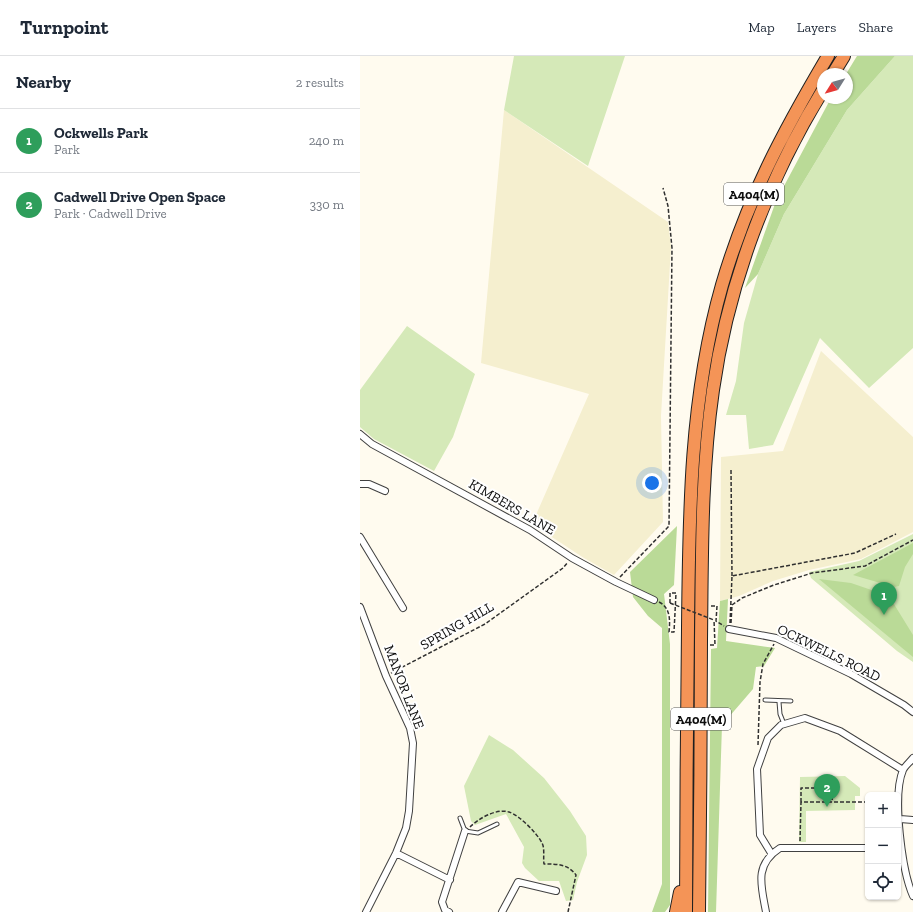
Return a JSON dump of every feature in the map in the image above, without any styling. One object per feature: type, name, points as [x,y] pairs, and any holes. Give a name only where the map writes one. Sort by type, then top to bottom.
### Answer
[{"type":"highway","name":"A404(M)","points":[[686,912],[689,523],[694,436],[704,363],[722,285],[748,209],[782,136],[828,56]]},
{"type":"highway","points":[[837,68],[844,56]]},
{"type":"highway","name":"A404(M)","points":[[699,912],[702,526],[706,448],[713,390],[728,313],[751,238],[782,165],[817,101]]},
{"type":"highway","name":"A404(M)","points":[[676,912],[686,855]]},
{"type":"street","name":"KIMBERS LANE","points":[[360,434],[372,444],[530,530],[572,558],[616,582],[654,600]]},
{"type":"street","points":[[360,484],[369,484],[385,491]]},
{"type":"street","points":[[360,537],[403,608]]},
{"type":"street","name":"MANOR LANE","points":[[360,607],[386,676],[410,728],[413,742],[409,811],[406,828],[396,853],[366,912]]},
{"type":"street","name":"OCKWELLS ROAD","points":[[730,629],[776,638],[851,674],[904,705],[913,712]]},
{"type":"street","points":[[771,854],[760,834],[757,769],[768,738],[784,724],[805,718],[840,731],[903,770]]},
{"type":"street","points":[[900,792],[903,770],[913,758]]},
{"type":"street","points":[[901,819],[913,820]]},
{"type":"street","points":[[449,912],[445,910],[442,902],[465,831]]},
{"type":"street","points":[[766,912],[762,888],[763,864],[771,854],[780,848],[865,848]]},
{"type":"street","points":[[396,853],[450,880]]},
{"type":"street","points":[[901,855],[913,896]]},
{"type":"street","points":[[502,912],[518,882],[556,891]]},
{"type":"lane","points":[[765,700],[779,702],[791,701]]},
{"type":"lane","points":[[779,702],[780,714],[784,724]]},
{"type":"lane","points":[[460,818],[465,831],[478,833],[497,824]]},
{"type":"path","points":[[616,582],[669,526],[672,248],[668,206],[663,188]]},
{"type":"path","points":[[730,629],[732,576],[731,470]]},
{"type":"path","points":[[732,576],[855,553],[896,534]]},
{"type":"path","points":[[730,629],[732,605],[742,598],[774,585],[812,573],[865,566],[913,540]]},
{"type":"path","name":"SPRING HILL","points":[[386,676],[486,624],[563,568],[572,558]]},
{"type":"path","points":[[654,600],[664,605],[670,616],[669,632],[674,632],[675,624],[675,616],[675,609],[675,601],[676,593],[670,593],[670,603],[678,606],[692,611],[714,620],[715,645],[710,645]]},
{"type":"path","points":[[711,621],[711,605],[717,606],[716,621],[730,629]]},
{"type":"path","points":[[800,847],[801,788],[833,788],[832,802]]},
{"type":"path","points":[[801,802],[865,802]]},
{"type":"path","points":[[465,831],[475,822],[498,812],[509,812],[526,823],[543,843],[544,864],[561,865],[572,870],[576,875],[568,912]]},
{"type":"shaded area","points":[[504,110],[668,222],[671,247],[661,416],[663,522],[614,575],[584,558],[532,524],[589,394],[481,363]]},
{"type":"shaded area","points":[[821,351],[913,437],[913,532],[861,559],[809,570],[773,581],[739,596],[720,601],[721,457],[783,451]]},
{"type":"green space","points":[[514,56],[625,56],[588,166],[504,110]]},
{"type":"green space","points":[[857,56],[895,56],[853,103],[853,68],[850,68]]},
{"type":"green space","points":[[895,56],[913,56],[913,348],[869,388],[820,338],[773,445],[749,449],[746,415],[726,415],[736,381],[744,323],[758,274],[784,214],[847,110]]},
{"type":"green space","points":[[828,104],[852,104],[847,110],[784,214],[758,274],[745,288],[776,201]]},
{"type":"green space","points":[[407,326],[475,374],[453,437],[434,471],[374,439],[360,427],[360,390]]},
{"type":"green space","points":[[677,526],[674,585],[664,594],[670,644],[670,905],[665,912],[652,912],[662,884],[662,628],[648,616],[633,597],[630,572]]},
{"type":"green space","points":[[913,534],[913,662],[897,651],[811,578],[809,572],[859,561]]},
{"type":"green space","points":[[913,543],[913,554],[905,567],[899,586],[894,587],[853,575]]},
{"type":"green space","points":[[819,579],[851,583],[889,596],[913,635],[913,657]]},
{"type":"green space","points":[[728,599],[726,641],[775,648],[764,666],[756,667],[753,689],[722,725],[716,912],[708,912],[711,649],[717,648],[720,601]]},
{"type":"green space","points":[[489,735],[513,750],[544,778],[570,811],[586,836],[587,855],[577,882],[573,900],[566,901],[559,881],[539,881],[525,868],[522,863],[524,847],[506,814],[475,825],[471,821],[464,786]]},
{"type":"green space","points":[[845,776],[860,788],[860,796],[855,796],[855,810],[806,811],[806,842],[799,842],[800,777]]},
{"type":"place","name":"Ockwells Park","points":[[884,615]]},
{"type":"place","name":"Cadwell Drive Open Space","points":[[827,807]]}]
